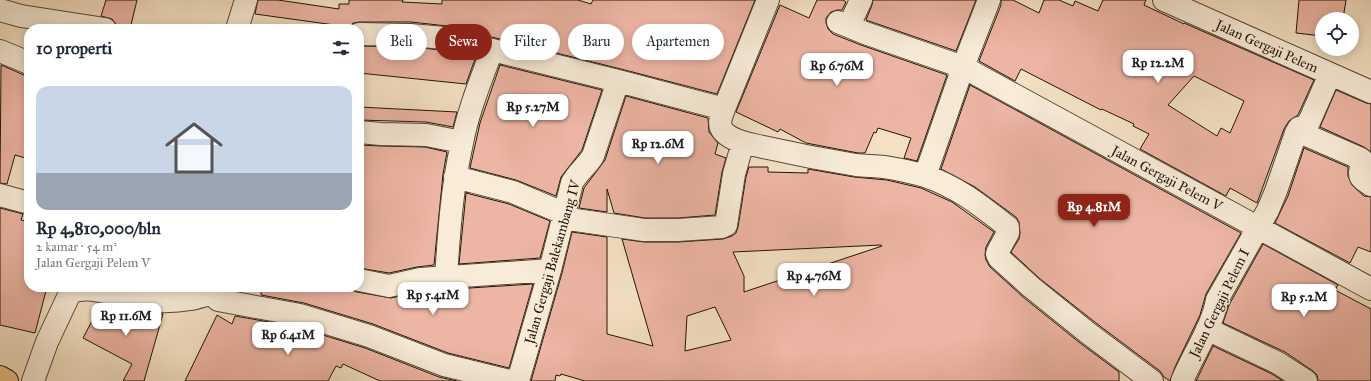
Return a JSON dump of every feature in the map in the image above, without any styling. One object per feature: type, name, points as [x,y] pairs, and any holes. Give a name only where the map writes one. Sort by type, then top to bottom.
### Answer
[{"type":"main road","points":[[0,377],[7,381]]},
{"type":"street","points":[[239,24],[246,0]]},
{"type":"street","points":[[768,0],[720,120],[720,126],[723,132],[728,136],[744,142],[803,156],[857,165],[904,170],[925,176],[966,195],[1008,227],[1008,234],[997,254],[999,258],[1054,305],[1152,381]]},
{"type":"street","name":"Jalan Gergaji Pelem V","points":[[861,0],[843,24],[963,67],[1371,289]]},
{"type":"street","points":[[925,176],[963,67],[989,0]]},
{"type":"street","name":"Jalan Gergaji Pelem","points":[[1164,0],[1371,92]]},
{"type":"street","points":[[0,10],[21,16],[73,24]]},
{"type":"street","points":[[364,34],[435,36]]},
{"type":"street","points":[[492,50],[724,109]]},
{"type":"street","points":[[0,51],[24,61]]},
{"type":"street","points":[[446,277],[455,177],[471,108],[488,60]]},
{"type":"street","points":[[1330,74],[1309,122],[1297,131],[1362,160],[1359,176],[1371,185]]},
{"type":"street","name":"Jalan Gergaji Balekambang IV","points":[[518,381],[550,270],[572,183],[576,175],[588,165],[593,156],[618,81]]},
{"type":"street","name":"Jalan Gergaji Pelem I","points":[[1182,381],[1207,329],[1218,300],[1268,210],[1297,131]]},
{"type":"street","points":[[364,132],[426,135],[462,142]]},
{"type":"street","points":[[455,177],[513,192],[563,215],[644,230],[678,230],[722,227],[726,225],[728,221],[728,205],[734,174],[744,142]]},
{"type":"street","points":[[0,195],[24,202]]},
{"type":"street","points":[[364,281],[389,286],[420,279],[550,270]]},
{"type":"street","points":[[33,381],[47,342],[70,292]]},
{"type":"street","points":[[104,292],[153,302],[169,302],[204,292]]},
{"type":"street","points":[[216,292],[218,300],[300,315],[369,336],[444,365],[510,381]]},
{"type":"street","points":[[1207,329],[1278,363],[1306,381]]},
{"type":"building","points":[[106,0],[137,0],[131,24],[116,24],[112,19],[101,16]]},
{"type":"building","points":[[258,0],[278,0],[339,9],[339,4],[349,4],[349,0],[403,0],[402,2],[442,4],[442,0],[578,0],[591,4],[593,0],[755,0],[717,94],[585,60],[624,60],[624,24],[568,24],[568,56],[560,54],[560,24],[500,24],[500,39],[492,37],[492,24],[435,25],[411,22],[359,22],[352,24],[327,24],[255,14]]},
{"type":"building","points":[[817,0],[843,0],[846,2],[842,10],[831,12],[826,18],[828,29],[833,34],[947,75],[917,161],[904,158],[911,138],[878,128],[876,133],[874,132],[865,153],[858,153],[806,143],[780,129],[778,132],[736,112],[780,5],[809,18]]},
{"type":"building","points":[[873,0],[976,0],[956,51],[866,20]]},
{"type":"building","points":[[1001,0],[1013,0],[1039,13],[1044,0],[1059,0],[1073,6],[1075,1],[1098,11],[1103,0],[1146,0],[1144,5],[1184,24],[1314,80],[1298,115],[1289,121],[1284,129],[1257,203],[1230,188],[1226,196],[1140,149],[1149,134],[1133,126],[1134,124],[1102,109],[1101,110],[1021,69],[1015,81],[979,61],[1001,5]],"holes":[[[1194,76],[1244,101],[1230,133],[1221,128],[1217,136],[1168,105]]]},
{"type":"building","points":[[1299,0],[1346,0],[1344,12],[1315,12],[1315,35],[1296,33]]},
{"type":"building","points":[[364,46],[376,46],[376,60],[427,60],[427,49],[435,49],[435,60],[475,60],[466,84],[364,74]]},
{"type":"building","points":[[1,65],[24,75],[24,158],[15,155],[7,184],[0,183]]},
{"type":"building","points":[[500,65],[602,90],[582,150],[561,177],[556,196],[516,180],[470,168],[480,123]]},
{"type":"building","points":[[970,85],[1241,233],[1206,294],[1200,315],[1175,367],[1170,381],[1164,377],[1160,371],[1039,278],[1011,252],[1019,239],[1020,233],[1019,222],[1016,217],[975,187],[941,169]]},
{"type":"building","points":[[1336,90],[1371,104],[1371,152],[1364,147],[1320,127]]},
{"type":"building","points":[[626,96],[708,118],[709,132],[718,143],[715,154],[726,158],[722,172],[715,215],[678,218],[645,218],[614,213],[607,189],[607,212],[579,208],[584,188],[605,160]]},
{"type":"building","points":[[364,107],[457,112],[453,127],[426,122],[364,120]]},
{"type":"building","points":[[364,145],[425,147],[447,152],[443,174],[434,265],[389,273],[364,269]]},
{"type":"building","points":[[1304,148],[1348,167],[1348,176],[1352,185],[1364,196],[1371,197],[1371,252],[1358,247],[1350,263],[1275,223],[1288,196]]},
{"type":"building","points":[[749,167],[768,167],[768,172],[808,173],[808,169],[854,177],[887,180],[921,188],[952,202],[994,232],[986,247],[985,255],[990,267],[1023,297],[1119,372],[1119,381],[585,381],[561,374],[560,376],[556,375],[555,381],[531,381],[562,273],[572,232],[607,237],[607,334],[653,346],[622,239],[644,242],[678,242],[723,239],[732,236],[736,233],[738,227]],"holes":[[[882,246],[744,292],[744,276],[733,252]],[[715,307],[731,340],[685,351],[687,316]]]},
{"type":"building","points":[[466,193],[509,204],[550,221],[540,258],[459,264]]},
{"type":"building","points":[[0,208],[23,214],[21,220],[24,221],[24,292],[46,292],[35,333],[0,325]]},
{"type":"building","points":[[1263,244],[1338,285],[1335,290],[1371,309],[1371,381],[1318,381],[1317,375],[1313,371],[1285,352],[1223,323],[1229,305]]},
{"type":"building","points":[[533,284],[509,368],[448,353],[373,324],[304,303],[261,295],[261,292],[357,292],[391,298],[422,291]]},
{"type":"building","points":[[101,304],[141,312],[163,314],[144,381],[123,381],[132,364],[83,338]]},
{"type":"building","points":[[217,315],[232,324],[235,316],[297,327],[365,348],[439,377],[457,381],[380,381],[343,364],[341,368],[336,366],[328,381],[185,381]]},
{"type":"building","points":[[1213,346],[1272,374],[1283,381],[1196,381]]}]
